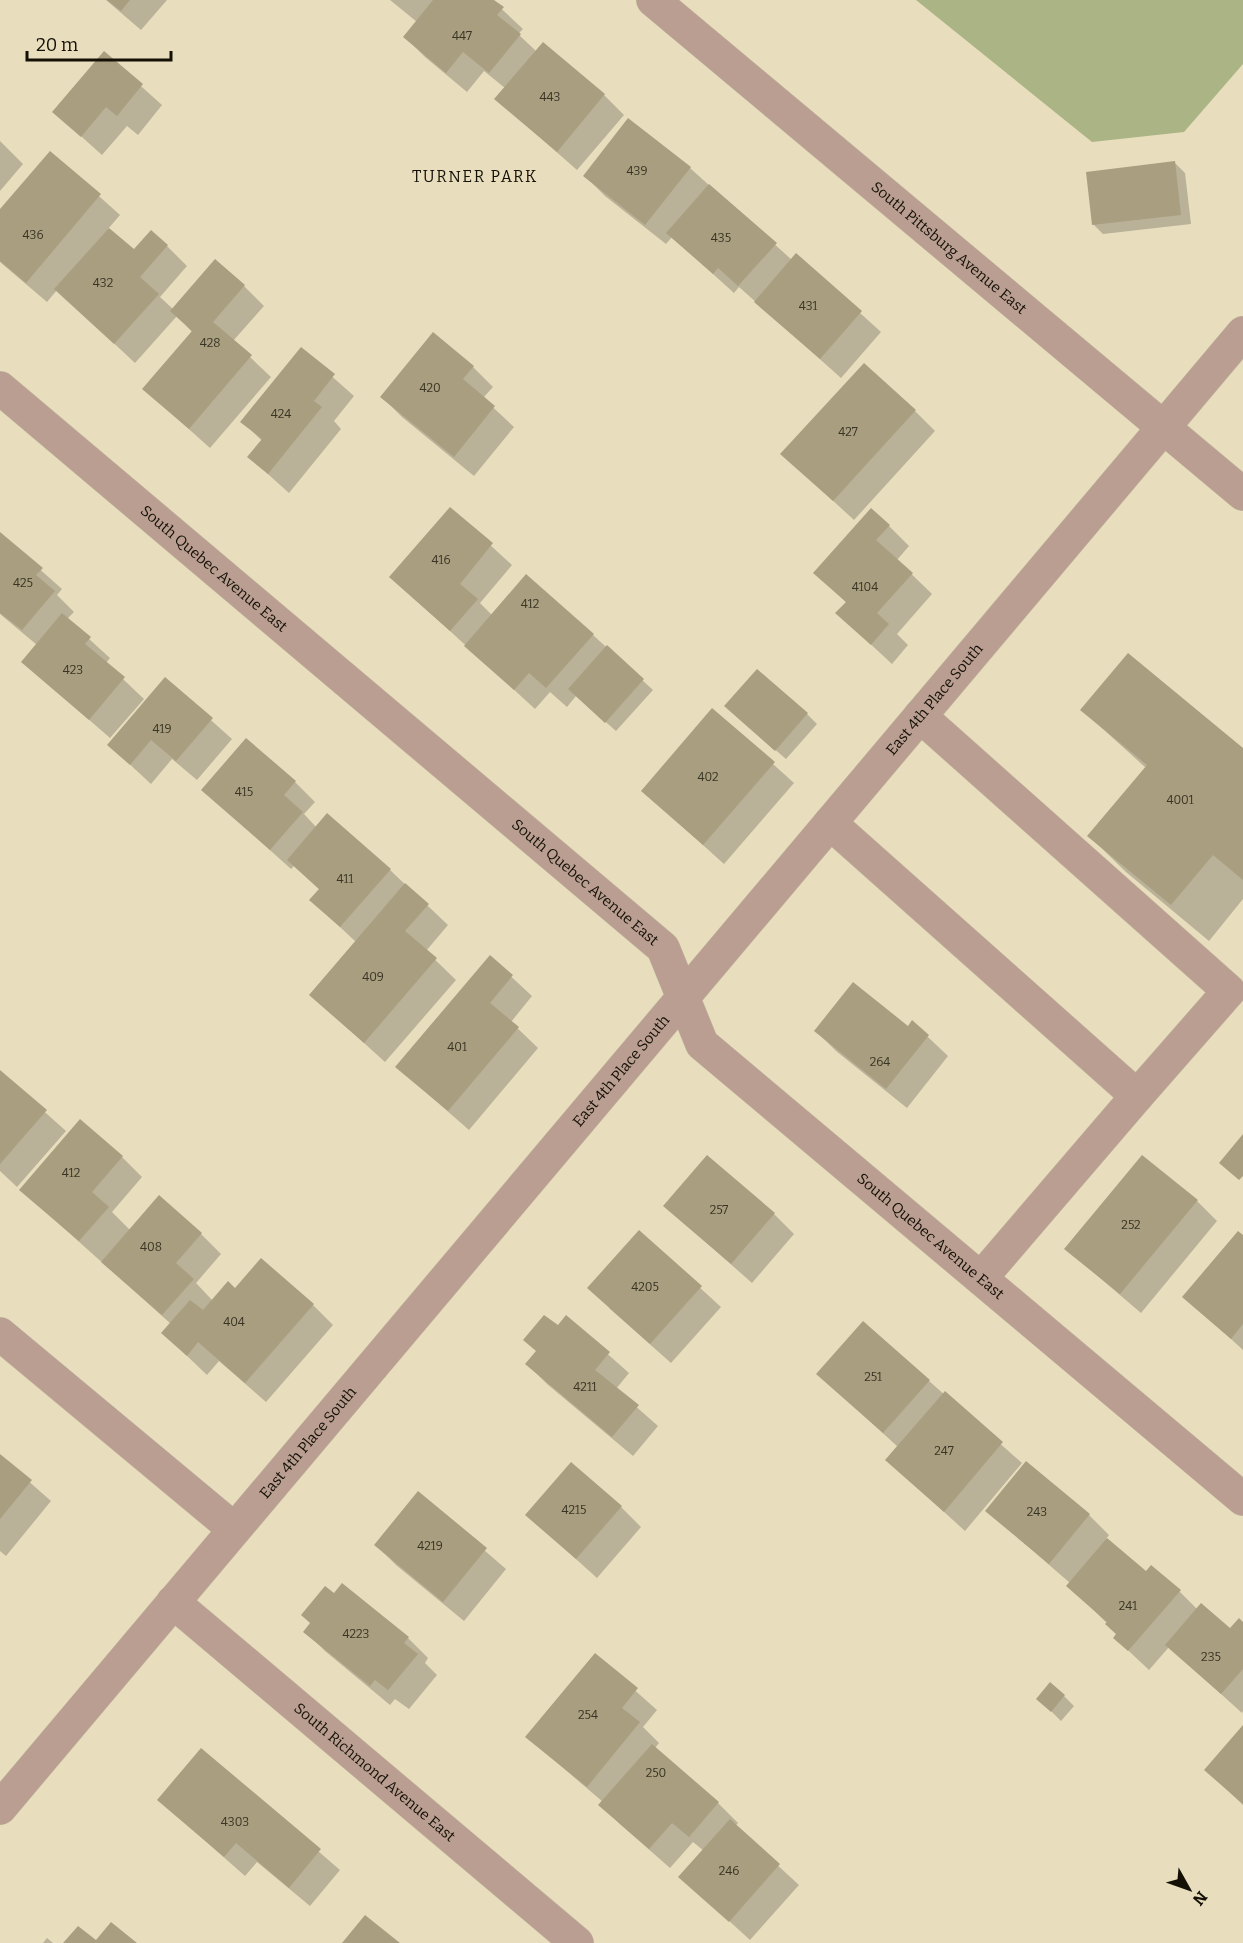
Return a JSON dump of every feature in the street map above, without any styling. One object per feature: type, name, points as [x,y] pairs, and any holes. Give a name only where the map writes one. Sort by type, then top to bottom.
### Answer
[{"type":"street","name":"South Pittsburg Avenue East","points":[[653,0],[1243,494]]},
{"type":"street","name":"East 4th Place South","points":[[0,1808],[1243,333]]},
{"type":"street","name":"South Quebec Avenue East","points":[[0,388],[663,948],[702,1044],[1243,1499]]},
{"type":"street","points":[[920,716],[1229,991],[981,1278]]},
{"type":"street","points":[[830,823],[1137,1096]]},
{"type":"street","points":[[0,1334],[234,1529]]},
{"type":"street","name":"South Richmond Avenue East","points":[[173,1602],[577,1943]]},
{"type":"green space","points":[[916,0],[1243,0],[1243,64],[1184,132],[1092,142]]},
{"type":"building","points":[[107,0],[130,0],[121,11]]},
{"type":"building","points":[[433,0],[494,0],[504,7],[497,15],[521,34],[489,73],[463,52],[446,73],[403,37]]},
{"type":"building","points":[[543,42],[605,94],[557,152],[494,99]]},
{"type":"building","points":[[104,51],[143,84],[117,116],[106,107],[81,137],[52,112]]},
{"type":"building","points":[[628,118],[691,167],[645,225],[583,176]]},
{"type":"building","points":[[50,151],[101,194],[26,283],[0,261],[0,209]]},
{"type":"building","points":[[1175,161],[1181,215],[1092,225],[1086,172]]},
{"type":"building","points":[[709,184],[777,243],[738,286],[718,268],[713,274],[666,233]]},
{"type":"building","points":[[109,228],[134,249],[151,230],[168,245],[140,277],[159,294],[114,344],[54,289]]},
{"type":"building","points":[[796,253],[862,311],[820,359],[754,302]]},
{"type":"building","points":[[215,259],[245,285],[213,322],[252,355],[189,429],[142,389],[192,331],[170,311]]},
{"type":"building","points":[[433,332],[474,366],[463,379],[495,406],[454,457],[380,397]]},
{"type":"building","points":[[301,347],[335,374],[314,401],[322,407],[268,474],[247,457],[262,439],[240,422]]},
{"type":"building","points":[[864,363],[916,410],[833,501],[780,454]]},
{"type":"building","points":[[450,507],[493,543],[460,584],[478,599],[450,631],[389,577]]},
{"type":"building","points":[[871,508],[890,525],[876,540],[913,573],[877,613],[889,624],[871,645],[835,613],[846,602],[813,573]]},
{"type":"building","points":[[0,532],[43,568],[36,575],[55,591],[22,630],[0,613]]},
{"type":"building","points":[[526,574],[594,634],[546,688],[529,673],[514,690],[464,646]]},
{"type":"building","points":[[62,613],[91,637],[85,644],[125,677],[89,720],[21,662]]},
{"type":"building","points":[[607,645],[644,679],[605,723],[568,689]]},
{"type":"building","points":[[1128,653],[1243,748],[1243,880],[1213,855],[1171,905],[1087,836],[1147,765],[1080,710]]},
{"type":"building","points":[[757,669],[808,713],[775,751],[724,706]]},
{"type":"building","points":[[165,677],[213,718],[176,761],[151,740],[130,765],[107,745]]},
{"type":"building","points":[[712,708],[775,762],[703,845],[641,791]]},
{"type":"building","points":[[246,738],[296,781],[284,795],[303,812],[270,850],[201,790]]},
{"type":"building","points":[[327,813],[391,869],[340,927],[309,900],[319,889],[287,860]]},
{"type":"building","points":[[405,883],[429,904],[405,931],[437,958],[364,1043],[309,995]]},
{"type":"building","points":[[490,955],[513,975],[490,1003],[519,1027],[448,1111],[395,1067]]},
{"type":"building","points":[[853,982],[908,1026],[912,1020],[929,1035],[886,1089],[814,1031]]},
{"type":"building","points":[[0,1070],[47,1110],[0,1164]]},
{"type":"building","points":[[80,1119],[123,1156],[92,1192],[109,1207],[79,1241],[19,1190]]},
{"type":"building","points":[[1243,1134],[1243,1176],[1239,1180],[1219,1163]]},
{"type":"building","points":[[707,1155],[775,1213],[731,1264],[663,1206]]},
{"type":"building","points":[[1142,1155],[1198,1200],[1120,1294],[1064,1249]]},
{"type":"building","points":[[159,1195],[202,1233],[176,1263],[194,1279],[162,1315],[101,1262]]},
{"type":"building","points":[[639,1230],[702,1286],[650,1344],[587,1288]]},
{"type":"building","points":[[1238,1231],[1243,1235],[1243,1324],[1231,1339],[1182,1297]]},
{"type":"building","points":[[261,1258],[314,1304],[245,1383],[198,1342],[187,1356],[161,1333],[190,1300],[203,1310],[228,1281],[235,1288]]},
{"type":"building","points":[[544,1315],[558,1325],[566,1315],[610,1352],[595,1370],[639,1405],[612,1437],[525,1364],[536,1351],[523,1340]]},
{"type":"building","points":[[863,1321],[930,1380],[883,1433],[816,1374]]},
{"type":"building","points":[[945,1391],[1003,1442],[944,1512],[885,1460]]},
{"type":"building","points":[[0,1454],[32,1480],[0,1519]]},
{"type":"building","points":[[1026,1461],[1090,1514],[1049,1564],[985,1511]]},
{"type":"building","points":[[571,1462],[622,1506],[576,1559],[525,1515]]},
{"type":"building","points":[[418,1491],[487,1548],[443,1602],[374,1545]]},
{"type":"building","points":[[1107,1538],[1146,1571],[1151,1565],[1181,1590],[1128,1651],[1113,1638],[1116,1634],[1105,1624],[1107,1622],[1066,1586]]},
{"type":"building","points":[[342,1583],[409,1637],[404,1643],[418,1654],[388,1690],[375,1680],[370,1686],[303,1632],[310,1623],[301,1615],[325,1586],[334,1593]]},
{"type":"building","points":[[1201,1603],[1230,1628],[1239,1618],[1243,1622],[1243,1669],[1221,1694],[1165,1645]]},
{"type":"building","points":[[595,1653],[638,1688],[622,1708],[640,1722],[587,1787],[525,1737]]},
{"type":"building","points":[[1050,1682],[1065,1695],[1051,1712],[1036,1699]]},
{"type":"building","points":[[1243,1725],[1243,1804],[1204,1770]]},
{"type":"building","points":[[652,1744],[719,1802],[689,1837],[672,1823],[649,1849],[598,1805]]},
{"type":"building","points":[[201,1748],[321,1849],[289,1888],[236,1843],[224,1857],[157,1800]]},
{"type":"building","points":[[730,1819],[780,1864],[729,1922],[678,1877]]},
{"type":"building","points":[[365,1915],[400,1943],[342,1943]]},
{"type":"building","points":[[111,1922],[137,1943],[63,1943],[78,1926],[96,1940]]},
{"type":"district","name":"TURNER PARK","points":[[475,176]]}]
